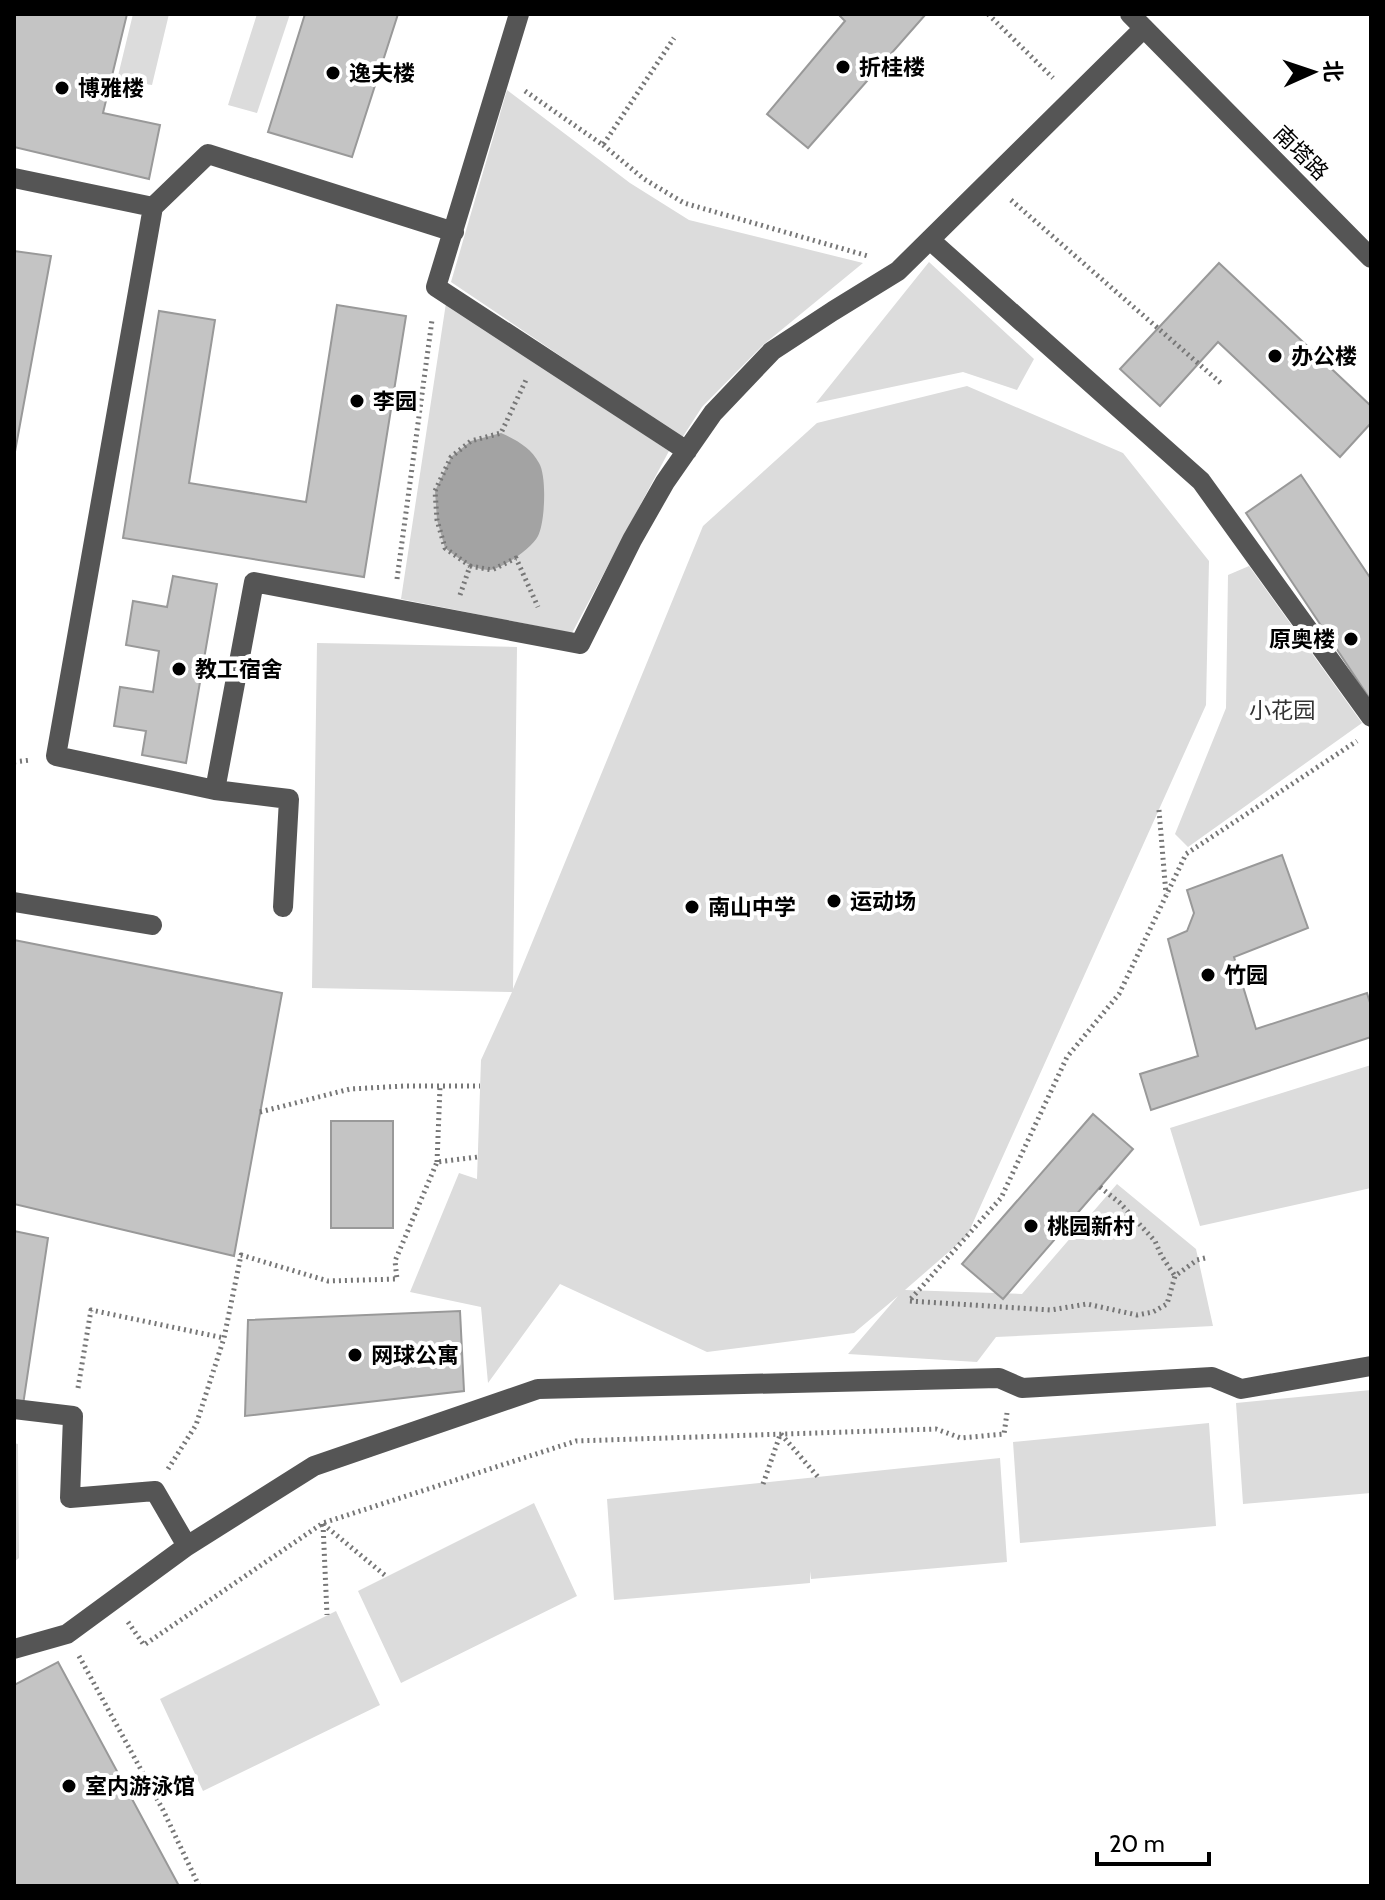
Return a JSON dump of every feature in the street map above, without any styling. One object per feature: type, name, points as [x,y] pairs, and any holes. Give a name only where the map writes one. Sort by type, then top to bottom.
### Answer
[{"type":"street","points":[[519,14],[436,287],[687,451]]},
{"type":"street","points":[[215,790],[254,582],[580,644],[594,612],[665,482],[713,413],[772,351],[904,266],[1073,98],[1137,21]]},
{"type":"street","name":"南塔路","points":[[1137,21],[1371,258]]},
{"type":"street","points":[[283,907],[289,799],[215,790],[56,756],[153,207],[208,154],[454,232]]},
{"type":"street","points":[[14,178],[153,207]]},
{"type":"street","points":[[930,240],[1201,481],[1371,717]]},
{"type":"street","points":[[14,902],[152,925]]},
{"type":"street","points":[[14,1649],[67,1634],[187,1546],[314,1466],[538,1389],[999,1378],[1022,1388],[1212,1377],[1241,1389],[1371,1366]]},
{"type":"street","points":[[14,1409],[73,1416],[70,1498],[155,1491],[187,1546]]},
{"type":"path","points":[[988,14],[1073,98]]},
{"type":"path","points":[[603,145],[674,38]]},
{"type":"path","points":[[501,74],[603,145],[644,179],[684,203],[904,266]]},
{"type":"path","points":[[990,181],[1223,385]]},
{"type":"path","points":[[398,576],[436,287]]},
{"type":"path","points":[[538,353],[501,433],[471,441],[451,457],[435,491],[437,520],[445,548],[470,566],[492,570],[516,558],[551,638]]},
{"type":"path","points":[[451,620],[470,566]]},
{"type":"path","points":[[1205,1258],[1197,1260],[1175,1276],[1167,1304],[1153,1312],[1137,1315],[1087,1304],[1051,1310],[909,1301],[1001,1198],[1067,1057],[1119,994],[1186,854],[1358,740]]},
{"type":"path","points":[[1159,810],[1166,895]]},
{"type":"path","points":[[155,1491],[196,1425],[224,1338],[241,1255],[328,1281],[397,1279],[395,1261],[437,1162],[440,1086]]},
{"type":"path","points":[[260,1112],[350,1089],[480,1086]]},
{"type":"path","points":[[437,1162],[478,1157]]},
{"type":"path","points":[[1100,1187],[1120,1203],[1155,1241],[1175,1276]]},
{"type":"path","points":[[73,1416],[91,1310],[224,1338]]},
{"type":"path","points":[[113,1600],[144,1645],[323,1523],[576,1441],[936,1429],[961,1438],[1004,1434],[1013,1384]]},
{"type":"path","points":[[780,1434],[818,1477]]},
{"type":"path","points":[[763,1484],[780,1434]]},
{"type":"path","points":[[323,1523],[387,1577]]},
{"type":"path","points":[[323,1523],[327,1615]]},
{"type":"path","points":[[67,1634],[163,1810],[199,1886]]},
{"type":"green space","points":[[133,14],[169,14],[152,85],[117,80]]},
{"type":"green space","points":[[257,14],[290,14],[257,113],[228,105]]},
{"type":"green space","points":[[507,90],[630,183],[689,220],[863,263],[763,345],[702,407],[682,438],[451,282]]},
{"type":"green space","points":[[929,262],[1034,359],[1017,390],[963,372],[816,403]]},
{"type":"green space","points":[[446,303],[669,451],[572,633],[401,599]]},
{"type":"green space","name":"运动场","points":[[967,386],[1123,453],[1209,561],[1206,705],[967,1236],[905,1290],[1022,1294],[1117,1184],[1196,1249],[1213,1326],[996,1337],[977,1362],[848,1354],[898,1296],[854,1333],[707,1352],[560,1284],[488,1383],[481,1307],[410,1292],[459,1173],[477,1179],[481,1060],[512,992],[312,988],[317,643],[517,647],[513,989],[703,526],[817,423]]},
{"type":"green space","name":"小花园","points":[[1249,566],[1362,723],[1188,847],[1175,834],[1226,708],[1228,575]]},
{"type":"green space","points":[[1371,1065],[1371,1188],[1200,1226],[1170,1128]]},
{"type":"green space","points":[[1371,1390],[1371,1493],[1243,1504],[1236,1403]]},
{"type":"green space","points":[[1209,1423],[1216,1526],[1020,1543],[1013,1442]]},
{"type":"green space","points":[[14,1443],[18,1444],[19,1558],[14,1562]]},
{"type":"green space","points":[[1000,1458],[1007,1562],[811,1579],[810,1571],[810,1583],[614,1600],[607,1499]]},
{"type":"green space","points":[[534,1503],[577,1596],[401,1683],[358,1591]]},
{"type":"green space","points":[[336,1611],[380,1705],[203,1791],[160,1699]]},
{"type":"shaded area","points":[[501,433],[523,445],[539,463],[543,478],[544,511],[535,541],[508,562],[488,570],[470,565],[445,548],[437,520],[435,491],[451,457],[471,441]]},
{"type":"building","name":"博雅楼","points":[[14,14],[127,14],[103,113],[160,125],[149,179],[14,147]]},
{"type":"building","name":"逸夫楼","points":[[305,14],[398,14],[352,157],[268,132]]},
{"type":"building","name":"折桂楼","points":[[838,14],[926,14],[808,148],[767,114],[845,21]]},
{"type":"building","points":[[14,251],[51,256],[14,457]]},
{"type":"building","name":"办公楼","points":[[1219,263],[1371,406],[1371,423],[1340,457],[1218,342],[1160,406],[1120,369]]},
{"type":"building","name":"李园","points":[[337,305],[406,316],[364,577],[123,538],[159,311],[215,320],[189,483],[306,502]]},
{"type":"building","name":"原奥楼","points":[[1301,475],[1371,579],[1370,699],[1246,513]]},
{"type":"building","name":"教工宿舍","points":[[173,576],[217,584],[186,763],[142,755],[146,731],[114,726],[120,687],[153,692],[159,651],[126,645],[133,601],[167,607]]},
{"type":"building","name":"竹园","points":[[1282,855],[1308,928],[1234,957],[1256,1029],[1367,993],[1371,1006],[1371,1037],[1151,1110],[1140,1074],[1198,1056],[1168,939],[1187,931],[1194,913],[1187,890]]},
{"type":"building","points":[[14,940],[282,993],[234,1256],[14,1204]]},
{"type":"building","name":"桃园新村","points":[[1093,1114],[1133,1149],[1003,1299],[962,1264]]},
{"type":"building","points":[[331,1121],[393,1121],[393,1228],[331,1228]]},
{"type":"building","points":[[14,1231],[48,1238],[23,1405],[14,1404]]},
{"type":"building","name":"网球公寓","points":[[460,1311],[464,1391],[245,1416],[248,1320]]},
{"type":"building","name":"室内游泳馆","points":[[58,1662],[179,1886],[14,1886],[14,1685]]},
{"type":"place","name":"折桂楼","points":[[843,67]]},
{"type":"place","name":"逸夫楼","points":[[333,73]]},
{"type":"place","name":"博雅楼","points":[[62,88]]},
{"type":"place","name":"办公楼","points":[[1275,356]]},
{"type":"place","name":"李园","points":[[357,401]]},
{"type":"place","name":"原奥楼","points":[[1351,639]]},
{"type":"place","name":"教工宿舍","points":[[179,669]]},
{"type":"place","name":"运动场","points":[[834,901]]},
{"type":"place","name":"南山中学","points":[[692,907]]},
{"type":"place","name":"竹园","points":[[1208,975]]},
{"type":"place","name":"桃园新村","points":[[1031,1226]]},
{"type":"place","name":"网球公寓","points":[[355,1355]]},
{"type":"place","name":"室内游泳馆","points":[[69,1786]]}]
